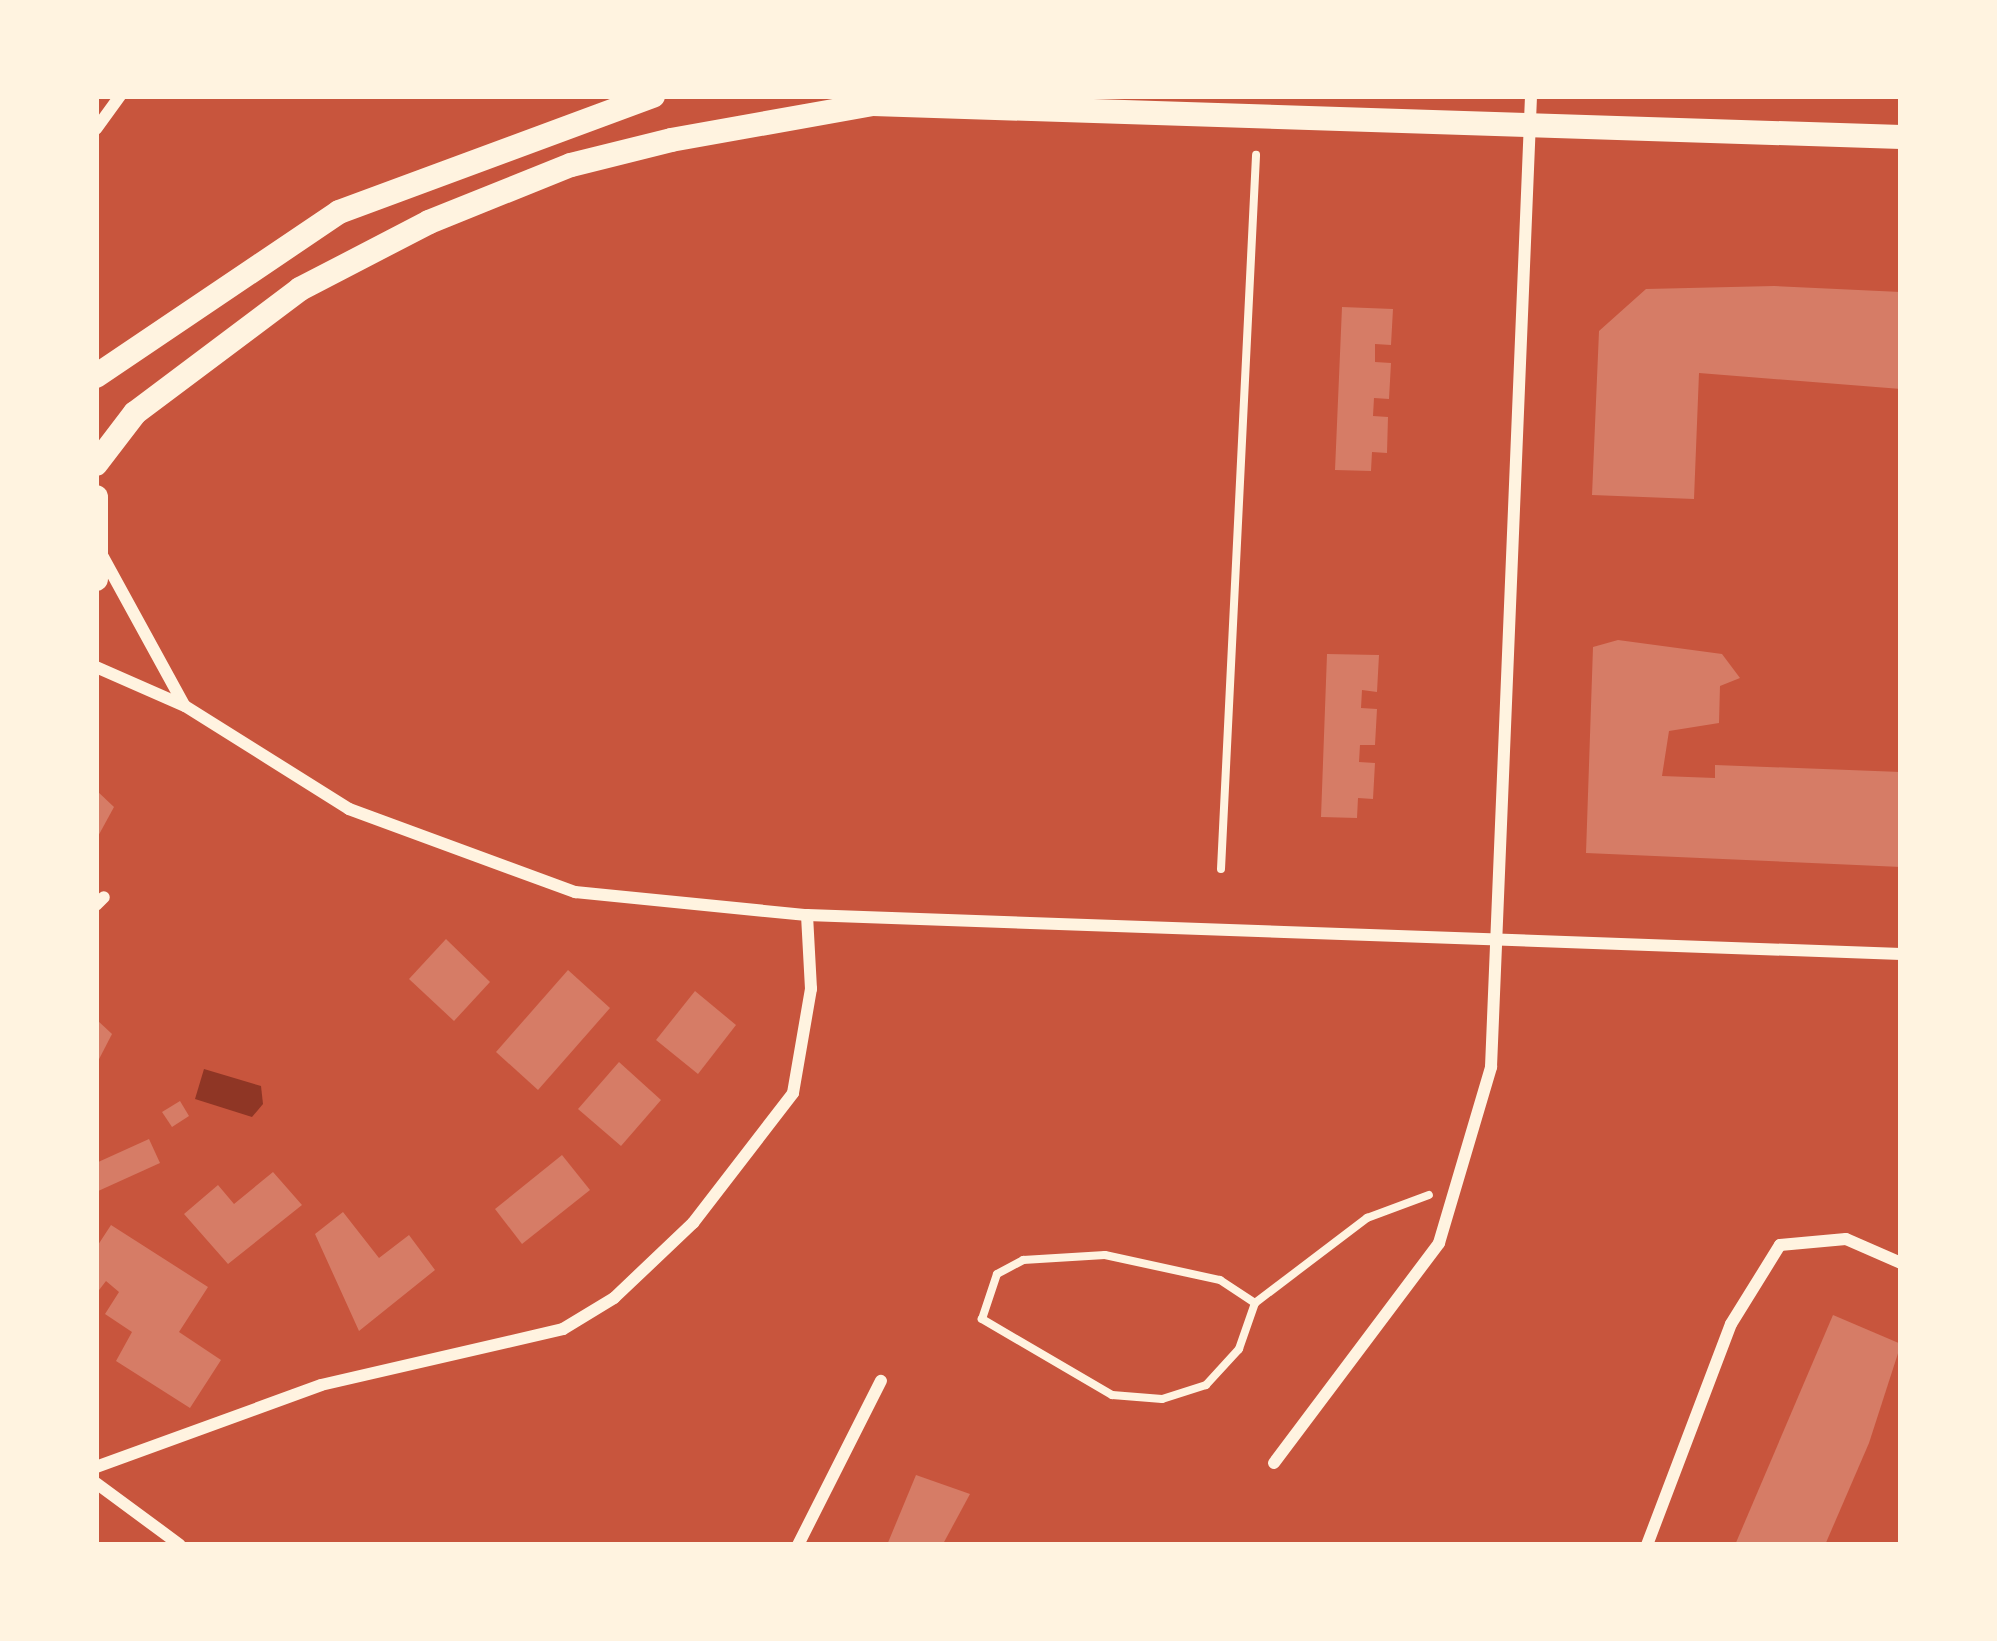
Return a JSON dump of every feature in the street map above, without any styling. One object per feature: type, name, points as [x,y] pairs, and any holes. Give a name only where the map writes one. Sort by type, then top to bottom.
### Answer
[{"type":"main road","points":[[96,376],[339,212],[653,96]]},
{"type":"main road","points":[[96,464],[135,413],[319,279],[571,165],[671,140],[873,104],[1901,137]]},
{"type":"main road","points":[[96,497],[99,568]]},
{"type":"street","points":[[96,129],[120,96]]},
{"type":"street","points":[[1274,1462],[1416,1285],[1458,1198],[1491,1067],[1501,942],[1531,96]]},
{"type":"street","points":[[99,568],[185,706]]},
{"type":"street","points":[[96,667],[185,706],[265,764],[437,850],[575,892],[807,915],[1901,953]]},
{"type":"street","points":[[96,1467],[321,1384],[562,1329],[614,1298],[693,1223],[794,1093],[811,989],[807,915]]},
{"type":"street","points":[[1646,1545],[1731,1324],[1780,1245],[1846,1239],[1901,1263]]},
{"type":"street","points":[[798,1545],[881,1381]]},
{"type":"street","points":[[96,1483],[180,1545]]},
{"type":"path","points":[[1221,869],[1256,155]]},
{"type":"path","points":[[1255,1303],[1220,1280],[1106,1255],[1023,1260],[997,1274],[980,1309],[991,1332],[1074,1382],[1162,1399],[1224,1368],[1255,1303],[1396,1202],[1458,1198]]},
{"type":"shaded area","points":[[204,1069],[261,1086],[263,1104],[252,1117],[195,1099]]},
{"type":"building","points":[[1774,286],[1901,292],[1901,389],[1699,373],[1694,499],[1592,495],[1599,331],[1646,289]]},
{"type":"building","points":[[1342,307],[1393,309],[1391,345],[1375,344],[1375,362],[1391,363],[1389,399],[1374,398],[1373,416],[1388,417],[1387,453],[1372,452],[1371,471],[1335,470]]},
{"type":"building","points":[[1618,640],[1722,654],[1740,678],[1720,686],[1719,723],[1669,731],[1662,776],[1715,778],[1715,765],[1901,772],[1901,867],[1586,853],[1593,647]]},
{"type":"building","points":[[1327,654],[1379,655],[1377,692],[1362,690],[1361,708],[1377,709],[1375,745],[1360,745],[1359,762],[1375,763],[1373,799],[1358,798],[1357,818],[1321,817]]},
{"type":"building","points":[[96,790],[114,807],[96,840]]},
{"type":"building","points":[[446,939],[490,982],[454,1021],[409,979]]},
{"type":"building","points":[[568,970],[610,1008],[538,1090],[496,1052]]},
{"type":"building","points":[[695,991],[736,1025],[698,1074],[656,1040]]},
{"type":"building","points":[[96,1019],[112,1034],[96,1065]]},
{"type":"building","points":[[619,1062],[661,1100],[621,1146],[578,1109]]},
{"type":"building","points":[[180,1101],[189,1116],[172,1127],[162,1112]]},
{"type":"building","points":[[149,1139],[160,1163],[96,1192],[96,1163]]},
{"type":"building","points":[[562,1155],[590,1190],[522,1244],[495,1209]]},
{"type":"building","points":[[273,1172],[302,1205],[228,1264],[184,1214],[218,1185],[234,1204]]},
{"type":"building","points":[[343,1212],[379,1258],[409,1235],[435,1270],[359,1331],[315,1234]]},
{"type":"building","points":[[111,1225],[208,1287],[179,1332],[221,1360],[190,1408],[116,1361],[132,1332],[105,1314],[119,1292],[106,1281],[96,1294],[96,1248]]},
{"type":"building","points":[[1833,1315],[1901,1344],[1869,1443],[1825,1545],[1735,1545]]},
{"type":"building","points":[[916,1475],[970,1494],[943,1544],[887,1545]]}]
